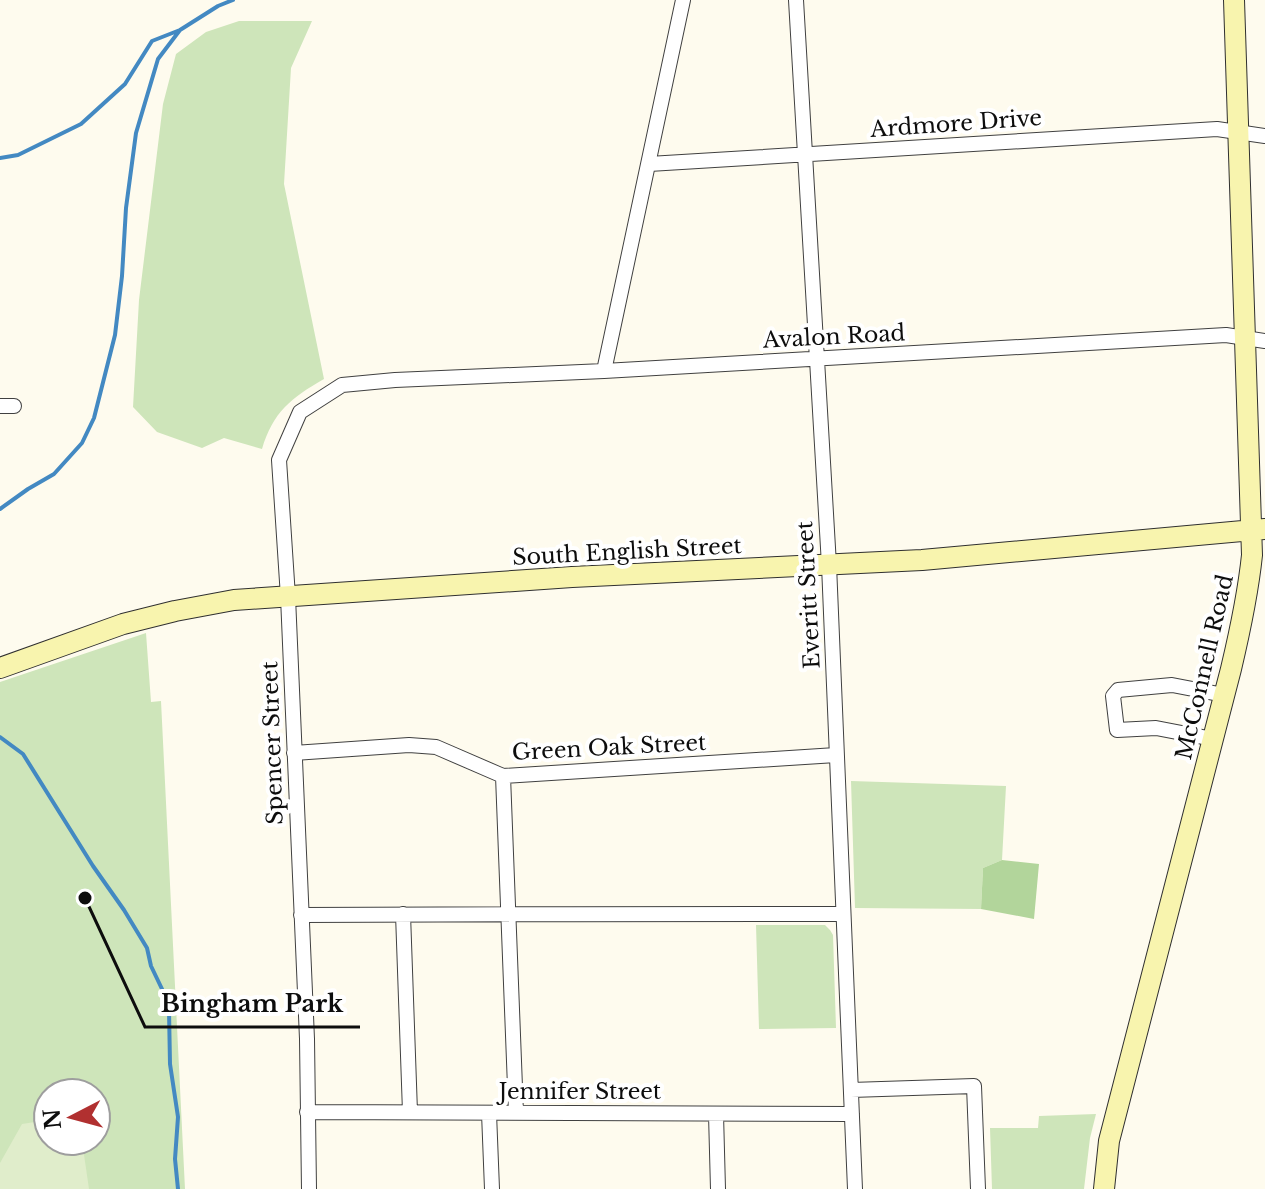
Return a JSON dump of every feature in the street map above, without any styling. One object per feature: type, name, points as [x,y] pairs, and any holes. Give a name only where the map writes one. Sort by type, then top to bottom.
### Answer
[{"type":"street","points":[[604,371],[683,0]]},
{"type":"street","name":"Everitt Street","points":[[796,0],[829,565],[855,1189]]},
{"type":"street","name":"McConnell Road","points":[[1104,1189],[1109,1141],[1246,605],[1258,529],[1256,340],[1238,132],[1234,0]]},
{"type":"street","name":"Ardmore Drive","points":[[649,164],[1217,129],[1265,136]]},
{"type":"street","name":"Avalon Road","points":[[404,379],[816,360],[1226,335],[1256,340]]},
{"type":"street","name":"Spencer Street","points":[[309,1189],[307,1039],[279,460],[300,412],[342,385],[404,379]]},
{"type":"street","name":"South English Street","points":[[0,668],[94,634],[213,603],[572,577],[829,565],[1056,549],[1258,529]]},
{"type":"street","points":[[1213,739],[1156,728],[1117,730],[1113,696],[1118,690],[1172,685],[1224,695]]},
{"type":"street","name":"Green Oak Street","points":[[294,753],[409,745],[436,747],[503,776],[836,755]]},
{"type":"street","points":[[503,776],[516,1113]]},
{"type":"street","points":[[403,914],[410,1112]]},
{"type":"street","points":[[301,915],[842,914]]},
{"type":"street","points":[[851,1090],[974,1086],[978,1189]]},
{"type":"street","name":"Jennifer Street","points":[[307,1112],[852,1114]]},
{"type":"street","points":[[489,1113],[492,1189]]},
{"type":"street","points":[[716,1114],[718,1189]]},
{"type":"green space","points":[[239,21],[312,21],[291,68],[284,184],[324,379],[285,407],[272,425],[262,449],[224,438],[202,448],[157,432],[133,407],[139,300],[163,104],[176,54],[206,32]]},
{"type":"green space","points":[[146,633],[151,702],[161,701],[185,1189],[0,1189],[0,682]]},
{"type":"green space","points":[[851,781],[1006,786],[1002,860],[983,868],[981,909],[855,908]]},
{"type":"green space","points":[[1002,860],[1039,864],[1034,919],[981,909],[983,868]]},
{"type":"green space","points":[[756,925],[825,925],[830,930],[833,935],[836,1028],[759,1029]]},
{"type":"green space","points":[[1096,1114],[1084,1189],[992,1189],[990,1128],[1038,1128],[1039,1116]]},
{"type":"green space","points":[[32,1122],[32,1157],[84,1157],[89,1189],[0,1189],[0,1163],[22,1124]]},
{"type":"waterway","points":[[0,158],[18,155],[81,124],[125,84],[152,41],[180,30],[233,0]]},
{"type":"waterway","points":[[0,509],[54,474],[82,443],[94,418],[115,335],[136,133],[158,59],[180,30]]},
{"type":"waterway","points":[[0,737],[23,754],[147,948],[169,1010],[170,1064],[178,1117],[175,1159],[178,1189]]},
{"type":"place","name":"Bingham Park","points":[[85,898]]}]
